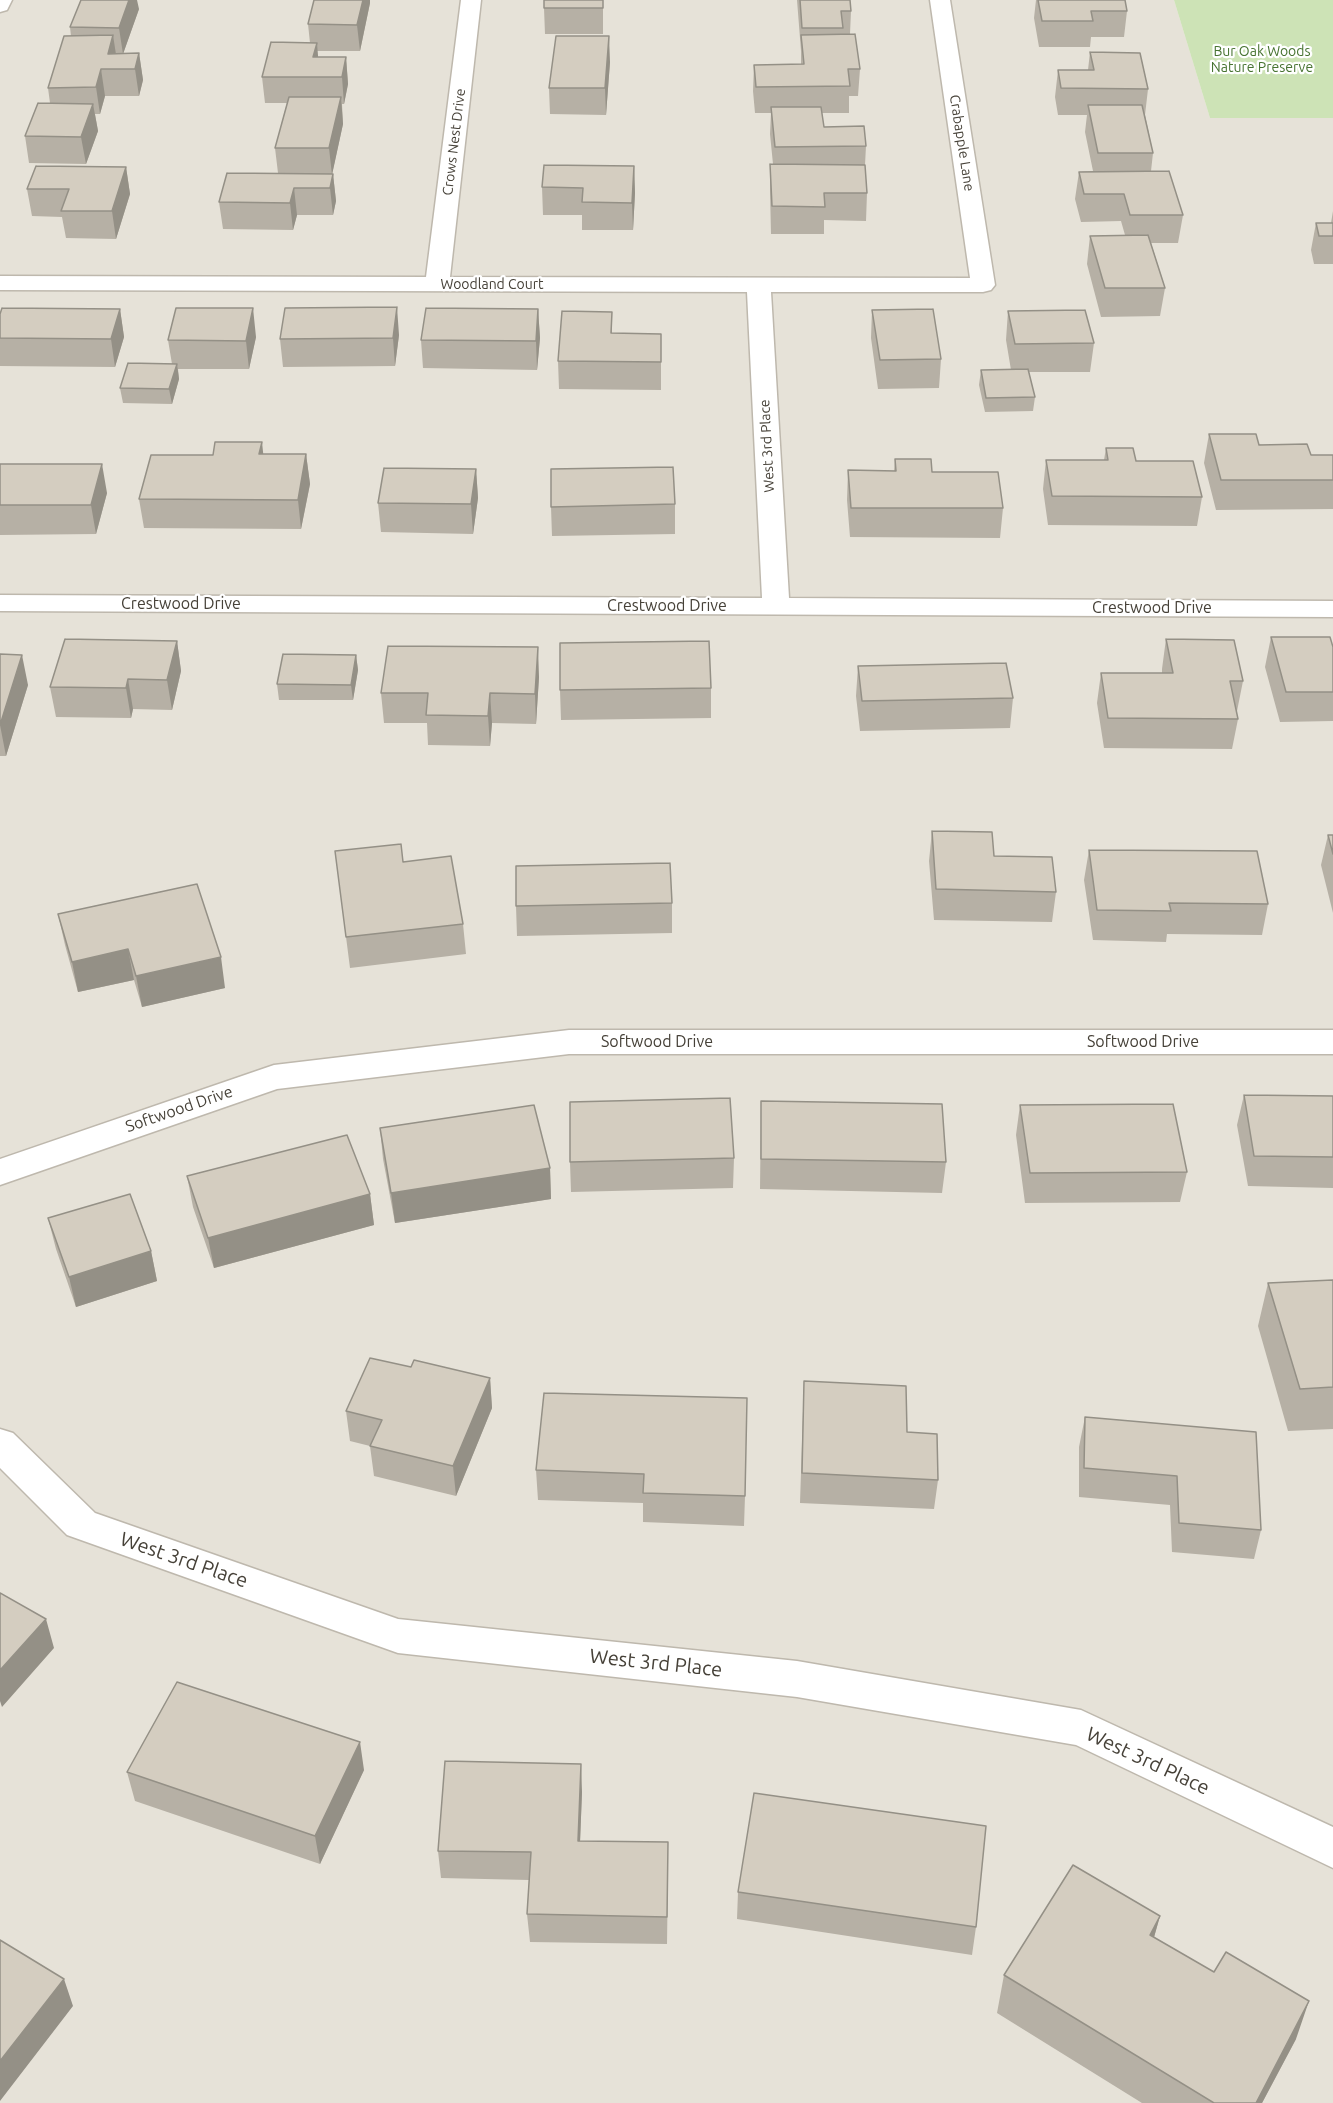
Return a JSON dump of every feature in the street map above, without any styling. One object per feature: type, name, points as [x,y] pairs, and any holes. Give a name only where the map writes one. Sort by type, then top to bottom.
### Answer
[{"type":"street","points":[[0,6],[3,0]]},
{"type":"street","name":"Crows Nest Drive","points":[[437,284],[471,0]]},
{"type":"street","name":"Crabapple Lane","points":[[940,0],[983,285]]},
{"type":"street","name":"Woodland Court","points":[[0,283],[983,285]]},
{"type":"street","name":"West 3rd Place","points":[[759,285],[776,606]]},
{"type":"street","name":"Crestwood Drive","points":[[0,603],[1333,609]]},
{"type":"street","name":"Softwood Drive","points":[[0,1172],[274,1077],[569,1042],[1333,1042]]},
{"type":"street","name":"West 3rd Place","points":[[0,1444],[81,1524],[398,1636],[797,1678],[1081,1728],[1333,1848]]},
{"type":"shaded area","points":[[0,0],[1174,0],[1210,118],[1333,118],[1333,2103],[0,2103]]},
{"type":"green space","name":"Bur Oak Woods Nature Preserve","points":[[1174,0],[1333,0],[1333,118],[1210,118]]},
{"type":"building","points":[[81,0],[129,0],[119,28],[70,27]]},
{"type":"building","points":[[314,0],[363,0],[357,25],[308,24]]},
{"type":"building","points":[[544,0],[603,0],[603,8],[544,8]]},
{"type":"building","points":[[800,0],[850,0],[851,11],[841,11],[843,28],[802,28]]},
{"type":"building","points":[[1038,0],[1125,0],[1127,11],[1091,11],[1093,21],[1042,21]]},
{"type":"building","points":[[855,34],[860,69],[848,69],[850,86],[756,87],[754,65],[804,64],[801,35]]},
{"type":"building","points":[[113,35],[108,54],[139,53],[135,69],[101,69],[96,87],[48,88],[64,36]]},
{"type":"building","points":[[556,36],[609,36],[605,88],[549,88]]},
{"type":"building","points":[[271,42],[317,43],[313,57],[346,57],[342,77],[262,77]]},
{"type":"building","points":[[1090,52],[1140,53],[1148,89],[1061,88],[1058,70],[1094,70]]},
{"type":"building","points":[[289,97],[341,97],[329,148],[275,148]]},
{"type":"building","points":[[38,103],[93,104],[81,137],[25,136]]},
{"type":"building","points":[[1088,105],[1142,105],[1153,153],[1098,153]]},
{"type":"building","points":[[771,107],[821,107],[824,127],[864,126],[866,146],[775,147]]},
{"type":"building","points":[[770,164],[865,165],[867,193],[824,193],[825,207],[772,206]]},
{"type":"building","points":[[544,165],[634,166],[632,203],[582,202],[583,188],[542,187]]},
{"type":"building","points":[[36,166],[126,167],[112,211],[61,211],[69,189],[27,189]]},
{"type":"building","points":[[1169,171],[1183,215],[1130,215],[1124,194],[1084,194],[1079,172]]},
{"type":"building","points":[[227,173],[333,174],[330,188],[294,188],[290,203],[219,202]]},
{"type":"building","points":[[1316,223],[1333,223],[1333,236],[1319,236]]},
{"type":"building","points":[[1148,235],[1165,288],[1105,288],[1090,236]]},
{"type":"building","points":[[397,307],[393,338],[280,339],[285,308]]},
{"type":"building","points":[[2,308],[120,309],[111,339],[0,338]]},
{"type":"building","points":[[176,308],[253,308],[246,341],[168,340]]},
{"type":"building","points":[[426,308],[538,309],[536,341],[421,340]]},
{"type":"building","points":[[933,309],[941,359],[880,360],[872,310]]},
{"type":"building","points":[[1085,310],[1094,343],[1015,344],[1008,311]]},
{"type":"building","points":[[562,311],[612,312],[611,333],[661,334],[661,362],[558,361]]},
{"type":"building","points":[[128,363],[177,364],[169,389],[120,388]]},
{"type":"building","points":[[1028,369],[1035,397],[986,398],[981,370]]},
{"type":"building","points":[[1209,434],[1256,434],[1259,445],[1307,444],[1311,455],[1333,455],[1333,480],[1221,480]]},
{"type":"building","points":[[215,442],[262,442],[259,454],[306,454],[298,500],[139,499],[151,455],[213,455]]},
{"type":"building","points":[[1106,448],[1133,448],[1136,461],[1193,461],[1202,497],[1052,496],[1046,460],[1108,460]]},
{"type":"building","points":[[895,459],[931,459],[932,472],[998,472],[1003,508],[851,508],[848,470],[896,471]]},
{"type":"building","points":[[0,464],[102,464],[91,505],[0,505]]},
{"type":"building","points":[[673,467],[675,504],[551,507],[551,469]]},
{"type":"building","points":[[384,468],[476,469],[471,504],[378,503]]},
{"type":"building","points":[[1271,637],[1330,637],[1333,647],[1333,692],[1286,692]]},
{"type":"building","points":[[65,639],[177,641],[167,680],[128,679],[126,688],[50,687]]},
{"type":"building","points":[[1166,639],[1234,640],[1243,681],[1230,681],[1238,719],[1108,718],[1101,673],[1173,673]]},
{"type":"building","points":[[709,641],[711,688],[560,690],[560,643]]},
{"type":"building","points":[[388,646],[538,647],[535,694],[490,693],[488,716],[426,715],[428,693],[381,693]]},
{"type":"building","points":[[0,654],[22,655],[0,725]]},
{"type":"building","points":[[283,654],[356,655],[351,685],[277,684]]},
{"type":"building","points":[[1006,663],[1013,698],[862,701],[858,666]]},
{"type":"building","points":[[932,831],[992,832],[994,856],[1052,857],[1056,892],[936,889]]},
{"type":"building","points":[[1328,835],[1333,835],[1333,854]]},
{"type":"building","points":[[401,844],[403,862],[451,856],[463,924],[346,937],[335,851]]},
{"type":"building","points":[[1089,850],[1257,851],[1268,904],[1169,903],[1171,911],[1097,910]]},
{"type":"building","points":[[670,863],[672,903],[516,906],[516,866]]},
{"type":"building","points":[[197,884],[221,957],[136,976],[128,949],[72,962],[58,914]]},
{"type":"building","points":[[1244,1095],[1333,1096],[1333,1157],[1254,1156]]},
{"type":"building","points":[[730,1098],[734,1158],[570,1162],[570,1102]]},
{"type":"building","points":[[761,1101],[942,1104],[946,1162],[761,1159]]},
{"type":"building","points":[[1173,1104],[1187,1172],[1030,1173],[1020,1105]]},
{"type":"building","points":[[534,1105],[550,1168],[391,1193],[380,1128]]},
{"type":"building","points":[[347,1135],[370,1194],[208,1238],[187,1176]]},
{"type":"building","points":[[130,1194],[151,1251],[69,1277],[48,1218]]},
{"type":"building","points":[[1333,1280],[1333,1387],[1300,1389],[1268,1283]]},
{"type":"building","points":[[370,1358],[411,1367],[414,1360],[490,1378],[453,1466],[370,1446],[382,1420],[346,1411]]},
{"type":"building","points":[[804,1381],[906,1386],[907,1432],[937,1434],[938,1480],[802,1473]]},
{"type":"building","points":[[544,1393],[747,1398],[745,1496],[643,1493],[644,1474],[536,1470]]},
{"type":"building","points":[[1085,1417],[1256,1432],[1261,1530],[1179,1523],[1177,1476],[1084,1468]]},
{"type":"building","points":[[0,1593],[46,1619],[0,1670]]},
{"type":"building","points":[[177,1682],[360,1742],[315,1836],[127,1772]]},
{"type":"building","points":[[445,1761],[581,1764],[578,1841],[668,1842],[667,1917],[527,1914],[531,1852],[438,1851]]},
{"type":"building","points":[[754,1793],[986,1826],[976,1927],[738,1892]]},
{"type":"building","points":[[1073,1865],[1160,1916],[1150,1935],[1214,1972],[1226,1952],[1309,2001],[1256,2103],[1214,2103],[1004,1975]]},
{"type":"building","points":[[0,1940],[64,1979],[0,2061]]}]
